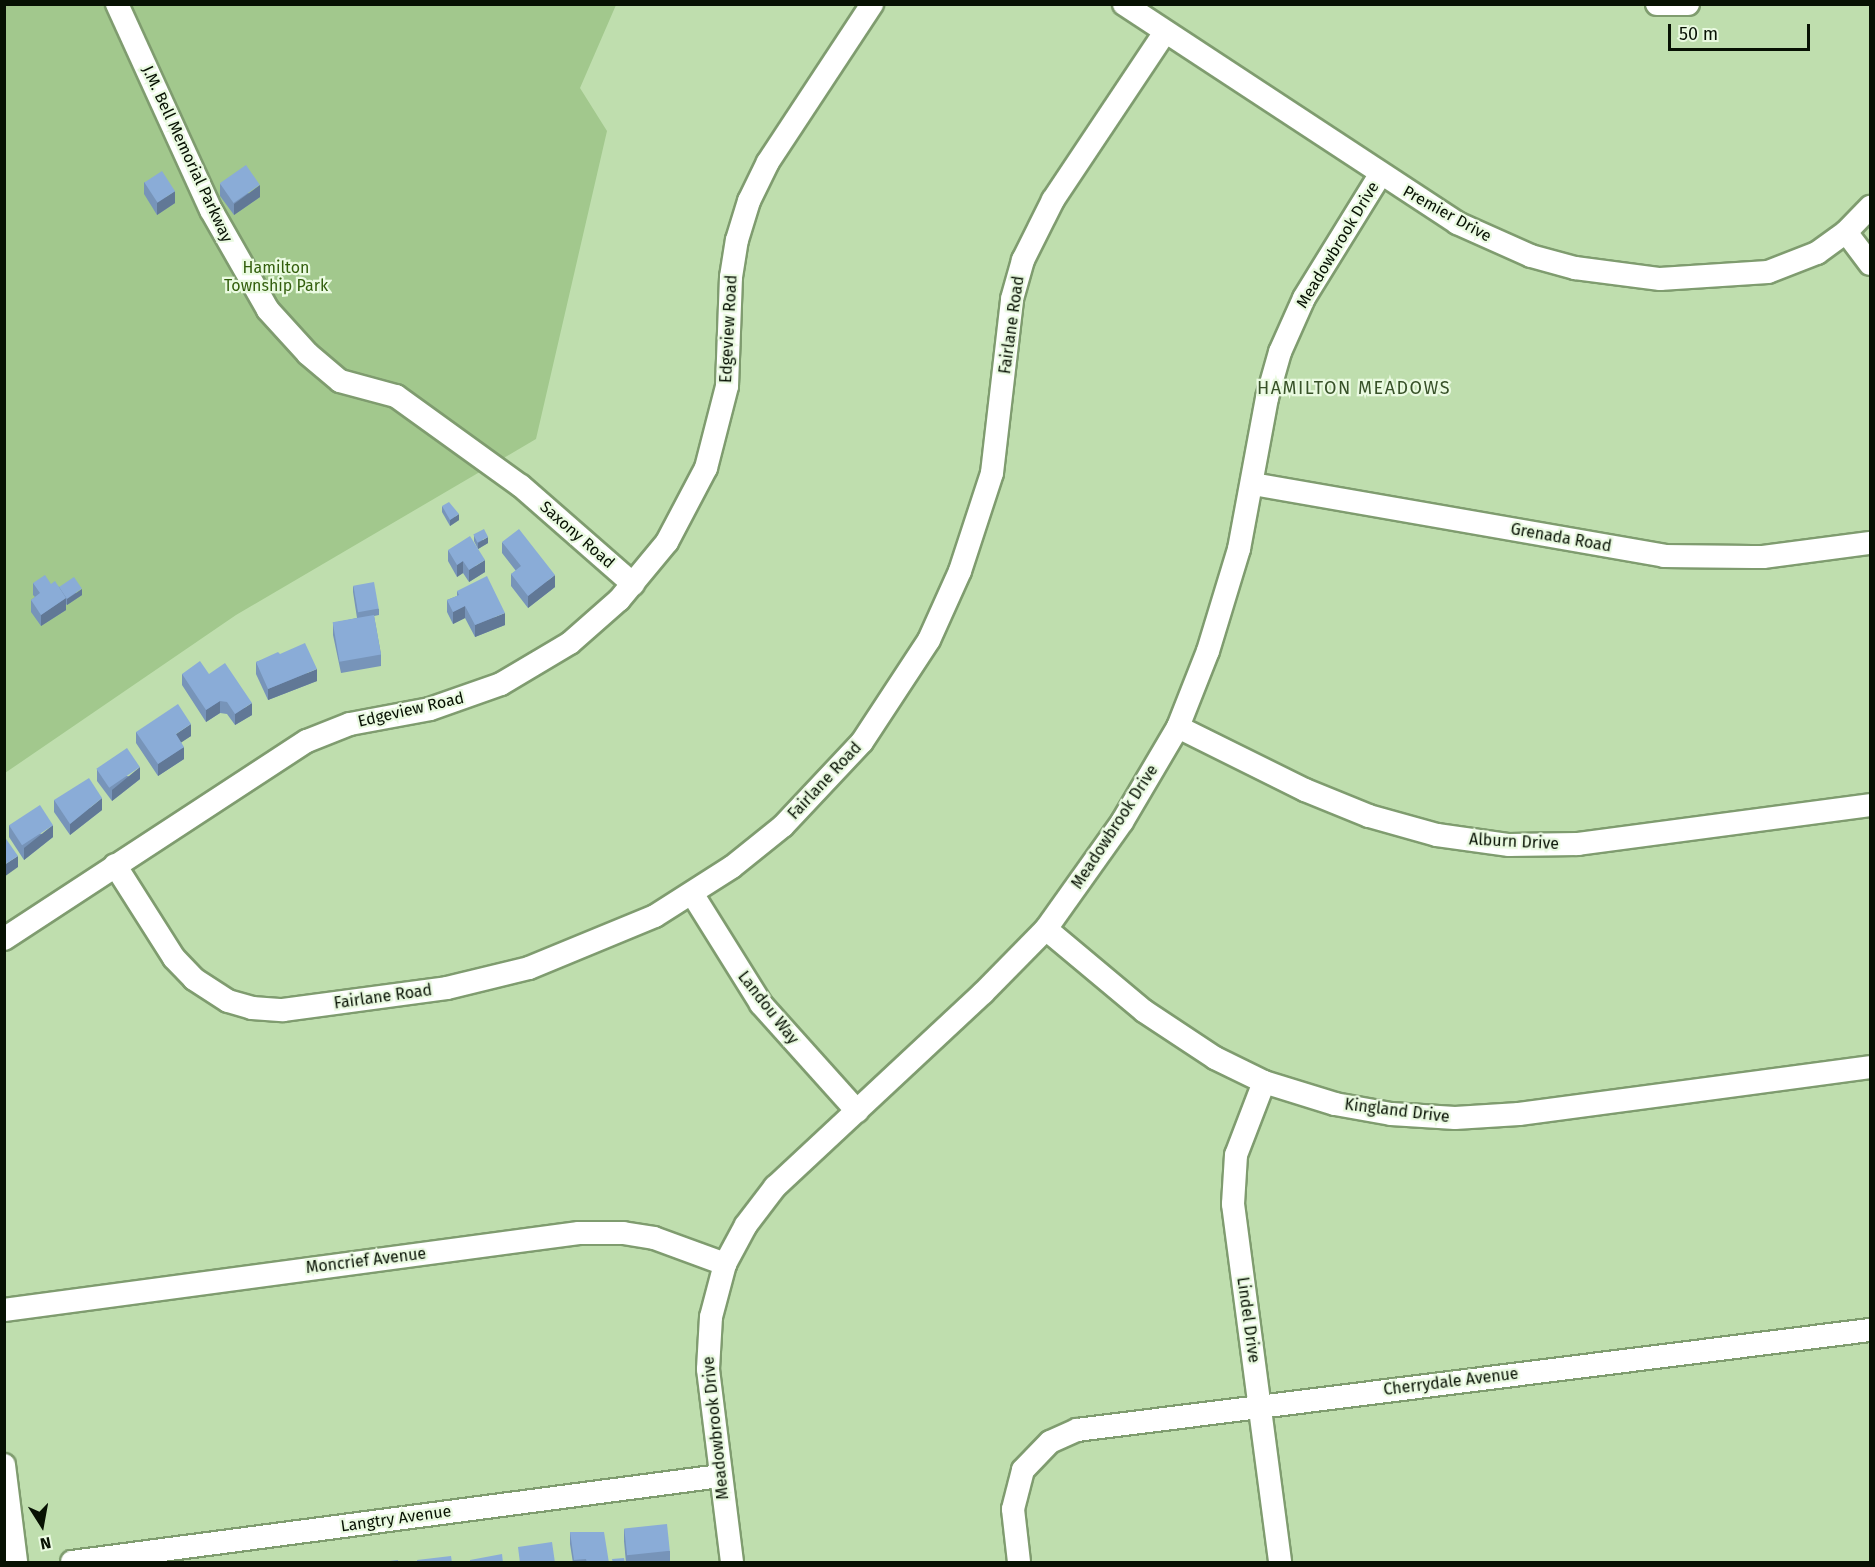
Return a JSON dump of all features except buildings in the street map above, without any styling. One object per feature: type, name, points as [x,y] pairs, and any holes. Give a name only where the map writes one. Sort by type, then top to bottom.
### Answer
[{"type":"street","name":"J.M. Bell Memorial Parkway","points":[[117,4],[211,210],[268,310],[308,354],[340,381],[396,396],[521,486]]},
{"type":"street","name":"Edgeview Road","points":[[4,939],[322,734],[466,698],[520,674],[570,643],[633,584],[682,518],[715,439],[730,362],[735,249],[749,201],[768,162],[872,4]]},
{"type":"street","name":"Premier Drive","points":[[1124,4],[1380,176],[1479,234],[1531,256],[1606,274],[1695,280],[1751,275],[1800,262],[1846,232],[1870,207]]},
{"type":"street","points":[[1657,4],[1688,4]]},
{"type":"street","name":"Fairlane Road","points":[[115,866],[174,958],[194,979],[228,1001],[269,1010],[447,988],[529,969],[626,930],[693,895],[783,826],[820,790],[862,742],[925,647],[960,571],[992,473],[1012,298],[1023,260],[1053,200],[1165,32]]},
{"type":"street","name":"Meadowbrook Drive","points":[[732,1563],[708,1369],[711,1317],[724,1264],[746,1225],[775,1187],[1046,928],[1102,853],[1178,727],[1227,593],[1253,484],[1268,398],[1280,352],[1304,298],[1380,176]]},
{"type":"street","points":[[1846,232],[1870,264]]},
{"type":"street","name":"Grenada Road","points":[[1253,484],[1664,556],[1753,557],[1870,543]]},
{"type":"street","name":"Saxony Road","points":[[521,486],[633,584]]},
{"type":"street","name":"Alburn Drive","points":[[1178,727],[1305,790],[1369,816],[1426,832],[1509,845],[1578,844],[1870,805]]},
{"type":"street","name":"Landou Way","points":[[693,895],[761,1004],[857,1111]]},
{"type":"street","name":"Kingland Drive","points":[[1046,928],[1161,1024],[1215,1058],[1264,1082],[1335,1104],[1391,1114],[1455,1118],[1519,1114],[1870,1067]]},
{"type":"street","name":"Lindel Drive","points":[[1264,1082],[1236,1155],[1235,1222],[1280,1563]]},
{"type":"street","name":"Moncrief Avenue","points":[[4,1310],[579,1233],[654,1238],[724,1264]]},
{"type":"street","name":"Cherrydale Avenue","points":[[1019,1563],[1014,1498],[1023,1470],[1038,1452],[1077,1430],[1870,1330]]},
{"type":"street","points":[[4,1465],[16,1563]]},
{"type":"street","name":"Langtry Avenue","points":[[72,1563],[720,1476]]},
{"type":"green space","name":"Hamilton Township Park","points":[[5,5],[616,5],[580,88],[607,131],[536,439],[236,615],[5,773]]},
{"type":"district","name":"HAMILTON MEADOWS","points":[[1354,388]]}]
